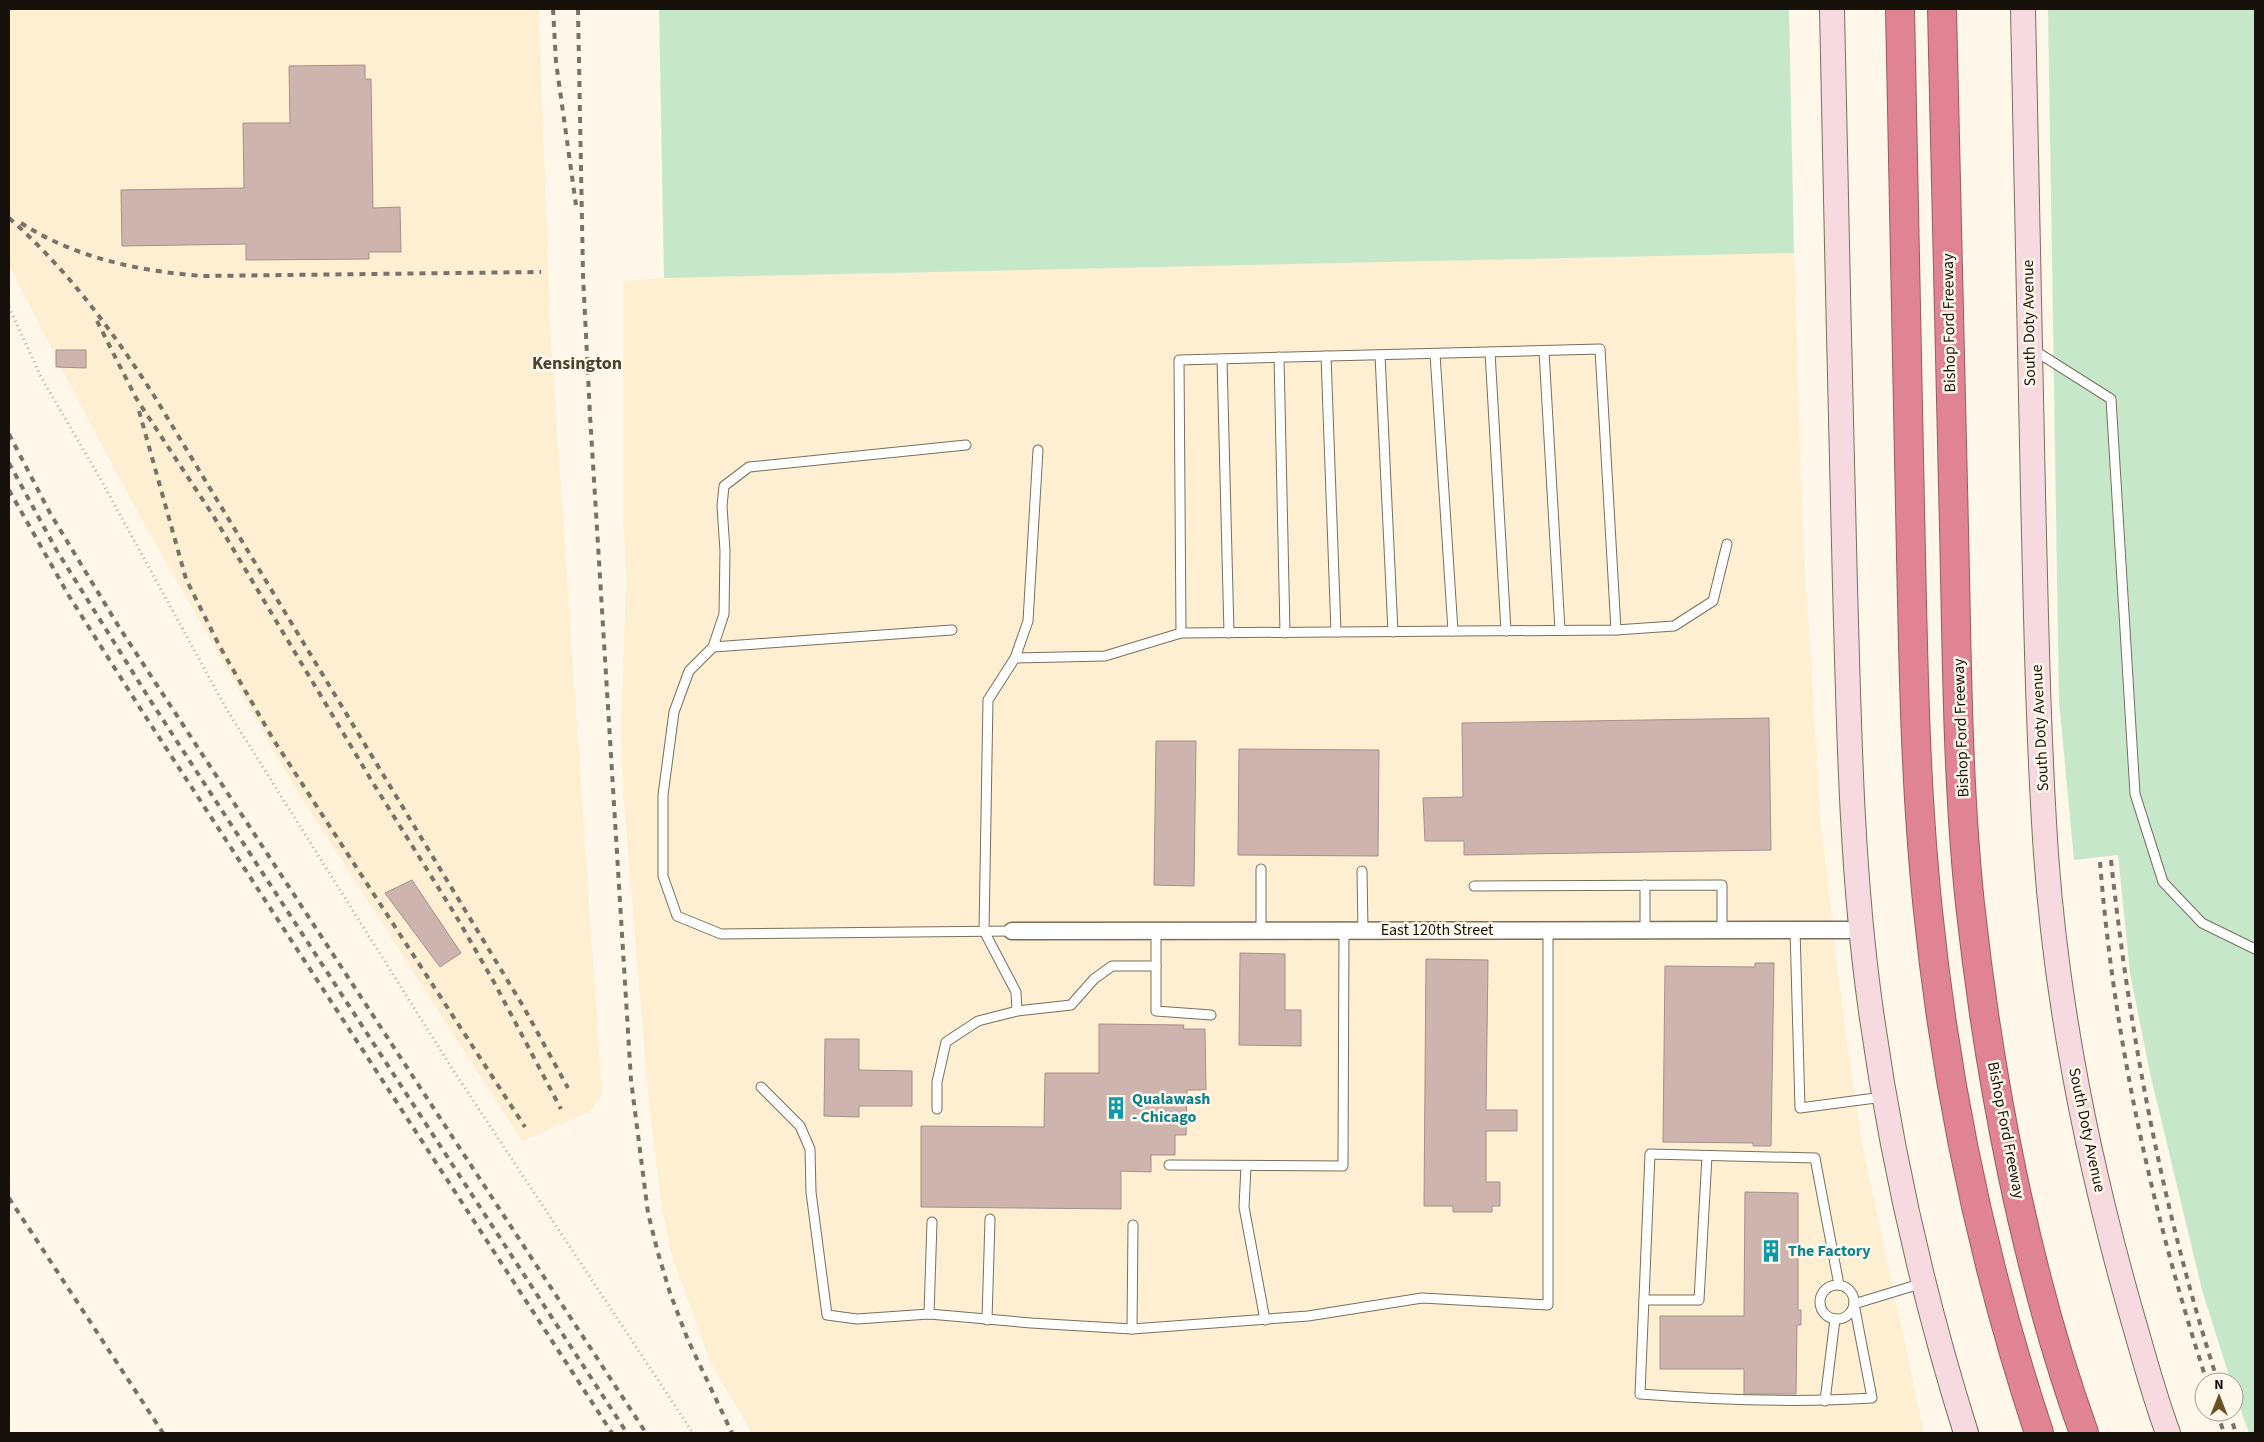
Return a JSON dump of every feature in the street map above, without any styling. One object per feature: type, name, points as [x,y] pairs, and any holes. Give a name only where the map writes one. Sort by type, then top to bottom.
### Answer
[{"type":"highway","points":[[1900,9],[1915,735],[1928,910],[1939,1003],[1964,1149],[1982,1234],[2022,1382],[2039,1433]]},
{"type":"highway","name":"Bishop Ford Freeway","points":[[1942,9],[1959,734],[1970,904],[1993,1072],[2025,1229],[2064,1378],[2084,1433]]},
{"type":"street","points":[[1832,9],[1849,727],[1856,871],[1869,1001],[1893,1150],[1924,1283],[1966,1433]]},
{"type":"street","name":"South Doty Avenue","points":[[2023,9],[2037,664],[2046,856],[2054,939],[2064,1015],[2082,1113],[2100,1195],[2121,1276],[2168,1433]]},
{"type":"street","name":"East 120th Street","points":[[1012,931],[1862,930]]},
{"type":"lane","points":[[2030,347],[2111,399],[2134,794],[2163,882],[2202,923],[2255,949]]},
{"type":"lane","points":[[1181,633],[1179,360],[1600,349],[1616,630]]},
{"type":"lane","points":[[1544,351],[1560,630]]},
{"type":"lane","points":[[1490,352],[1506,631]]},
{"type":"lane","points":[[1435,354],[1453,631]]},
{"type":"lane","points":[[1380,355],[1393,632]]},
{"type":"lane","points":[[1326,356],[1336,632]]},
{"type":"lane","points":[[1279,357],[1285,633]]},
{"type":"lane","points":[[1222,359],[1229,633]]},
{"type":"lane","points":[[966,445],[749,467],[724,486],[722,506],[725,551],[724,614],[713,646],[689,671],[674,712],[663,795],[663,876],[677,916],[721,934],[1012,931]]},
{"type":"lane","points":[[1017,1011],[1016,992],[984,931],[988,700],[1015,658],[1028,621],[1038,450]]},
{"type":"lane","points":[[1015,658],[1104,656],[1181,633],[1616,630],[1674,626],[1713,602],[1727,544]]},
{"type":"lane","points":[[713,646],[952,630]]},
{"type":"lane","points":[[1261,869],[1261,930]]},
{"type":"lane","points":[[1362,871],[1362,930]]},
{"type":"lane","points":[[1645,885],[1645,929]]},
{"type":"lane","points":[[1474,886],[1722,886],[1722,929]]},
{"type":"lane","points":[[1795,929],[1800,1108],[1884,1097]]},
{"type":"lane","points":[[1156,930],[1156,1011],[1211,1015]]},
{"type":"lane","points":[[1170,1165],[1343,1166],[1344,930]]},
{"type":"lane","points":[[761,1087],[800,1126],[810,1149],[812,1192],[827,1315],[857,1318],[930,1314],[987,1320],[1132,1328],[1264,1320],[1422,1298],[1548,1305],[1548,930]]},
{"type":"lane","points":[[937,1109],[937,1082],[946,1042],[978,1021],[1017,1011],[1071,1005],[1094,979],[1112,966],[1156,966]]},
{"type":"lane","points":[[1835,1319],[1822,1310],[1819,1300],[1828,1287],[1839,1285],[1844,1286],[1852,1293],[1872,1398],[1825,1401],[1738,1402],[1640,1394],[1650,1154],[1815,1158],[1839,1285]]},
{"type":"lane","points":[[1644,1300],[1699,1300],[1707,1156]]},
{"type":"lane","points":[[1246,1166],[1244,1207],[1264,1320]]},
{"type":"lane","points":[[987,1320],[990,1219]]},
{"type":"lane","points":[[930,1314],[932,1222]]},
{"type":"lane","points":[[1132,1328],[1133,1224]]},
{"type":"lane","points":[[1854,1304],[1924,1283]]},
{"type":"lane","points":[[1835,1319],[1850,1314],[1854,1304]]},
{"type":"lane","points":[[1825,1401],[1835,1319]]},
{"type":"path","points":[[9,308],[41,377],[101,480],[227,710],[453,1070],[693,1433]]},
{"type":"shaded area","points":[[9,9],[539,9],[550,326],[602,1094],[591,1111],[522,1141],[294,786],[141,518],[69,383],[9,265]]},
{"type":"shaded area","points":[[1794,253],[1802,516],[1820,816],[1842,1007],[1861,1139],[1924,1433],[752,1433],[710,1362],[671,1253],[662,1208],[649,1103],[623,790],[621,731],[626,580],[623,511],[623,281],[664,278]]},
{"type":"green space","points":[[659,9],[1789,9],[1794,253],[664,278]]},
{"type":"green space","points":[[2048,9],[2255,9],[2255,1433],[2249,1433],[2244,1419],[2244,1372],[2228,1372],[2202,1290],[2150,1073],[2130,973],[2118,855],[2074,860],[2059,701]]},
{"type":"building","points":[[365,65],[365,79],[371,79],[373,208],[400,207],[401,252],[369,252],[369,259],[246,260],[246,244],[122,246],[121,190],[244,188],[243,123],[290,123],[289,66]]},
{"type":"building","points":[[56,350],[86,350],[86,368],[56,367]]},
{"type":"building","points":[[1769,718],[1771,850],[1464,855],[1464,841],[1425,841],[1423,798],[1463,797],[1462,723]]},
{"type":"building","points":[[1156,741],[1196,741],[1194,886],[1154,885]]},
{"type":"building","points":[[1239,749],[1379,750],[1378,856],[1238,855]]},
{"type":"building","points":[[412,880],[461,953],[440,967],[385,893]]},
{"type":"building","points":[[1240,953],[1285,954],[1285,1010],[1301,1010],[1301,1046],[1239,1045]]},
{"type":"building","points":[[1426,959],[1488,960],[1486,1110],[1517,1110],[1517,1131],[1486,1131],[1486,1182],[1500,1182],[1500,1206],[1492,1206],[1492,1212],[1453,1212],[1453,1206],[1424,1206]]},
{"type":"building","points":[[1755,963],[1774,963],[1771,1146],[1753,1146],[1753,1143],[1663,1142],[1665,966],[1755,967]]},
{"type":"building","name":"Qualawash - Chicago","points":[[1099,1024],[1184,1025],[1183,1029],[1205,1029],[1206,1090],[1187,1090],[1186,1135],[1175,1135],[1175,1155],[1151,1155],[1151,1172],[1121,1171],[1121,1209],[921,1207],[921,1126],[1044,1127],[1045,1073],[1099,1073]]},
{"type":"building","points":[[825,1039],[859,1039],[859,1070],[912,1071],[912,1106],[859,1106],[859,1117],[824,1116]]},
{"type":"building","name":"The Factory","points":[[1745,1192],[1798,1193],[1798,1310],[1801,1310],[1801,1325],[1797,1325],[1796,1394],[1744,1394],[1744,1369],[1660,1369],[1660,1316],[1744,1316]]},
{"type":"railway","points":[[553,9],[556,62],[576,205]]},
{"type":"railway","points":[[578,9],[583,275],[631,1080],[648,1213],[658,1253],[670,1293],[688,1340],[732,1433]]},
{"type":"railway","points":[[9,218],[69,279],[121,346],[153,394],[523,1006],[568,1088]]},
{"type":"railway","points":[[21,223],[42,235],[85,254],[131,266],[178,274],[202,276],[541,272]]},
{"type":"railway","points":[[97,321],[136,398],[214,517],[373,783],[456,916],[495,984],[561,1109]]},
{"type":"railway","points":[[139,411],[186,579],[220,647],[273,739],[525,1127]]},
{"type":"railway","points":[[9,434],[50,513],[119,627],[646,1433]]},
{"type":"railway","points":[[9,463],[57,551],[152,703],[627,1433]]},
{"type":"railway","points":[[9,490],[69,596],[140,708],[612,1433]]},
{"type":"railway","points":[[2111,860],[2128,993],[2151,1124],[2181,1254],[2215,1372]]},
{"type":"railway","points":[[2100,862],[2115,994],[2138,1125],[2169,1254],[2204,1372]]},
{"type":"railway","points":[[9,1198],[163,1433]]},
{"type":"railway","points":[[2220,1422],[2224,1433]]},
{"type":"railway","points":[[2232,1422],[2236,1433]]},
{"type":"place","name":"Qualawash - Chicago","points":[[1116,1108]]},
{"type":"place","name":"The Factory","points":[[1771,1251]]},
{"type":"district","name":"Kensington","points":[[577,363]]}]
